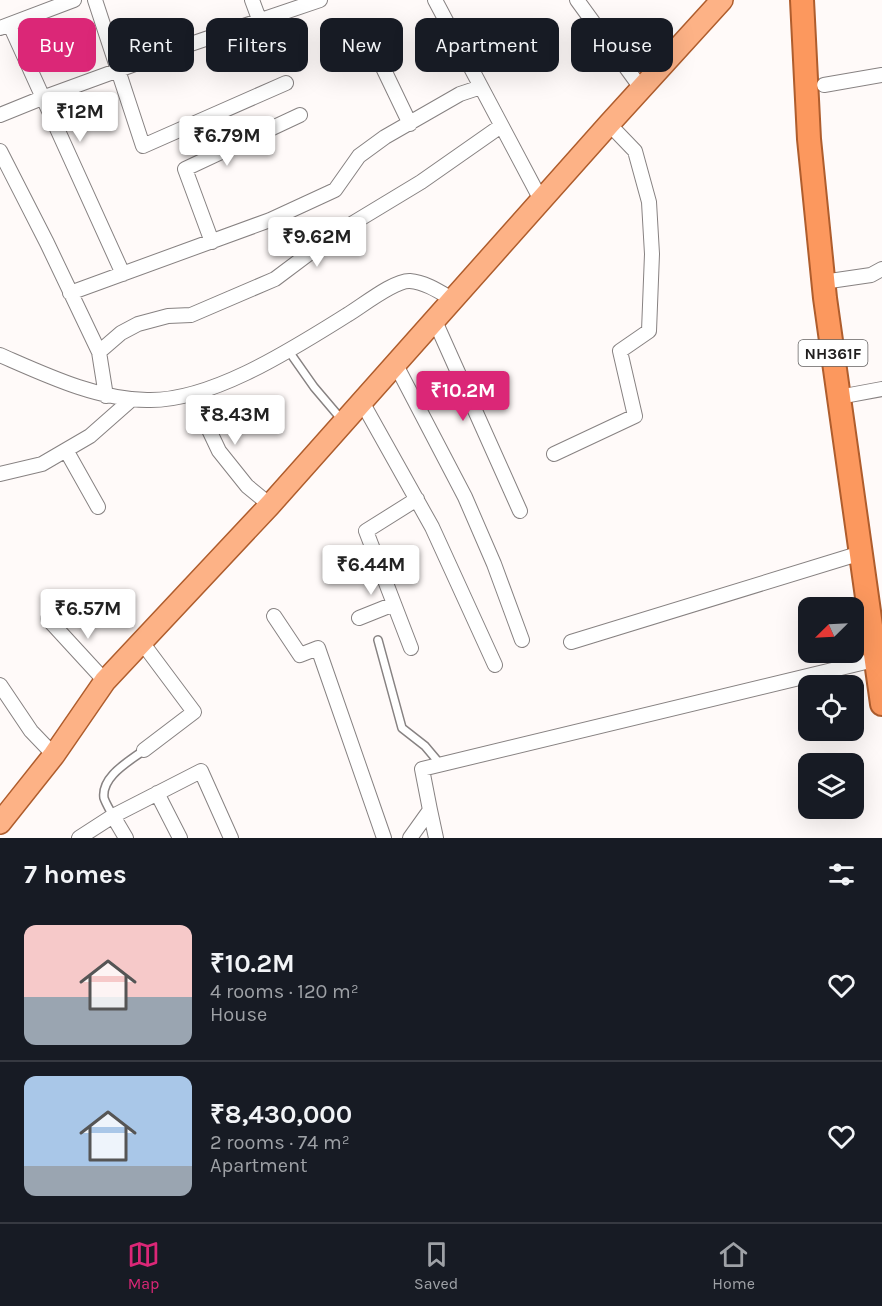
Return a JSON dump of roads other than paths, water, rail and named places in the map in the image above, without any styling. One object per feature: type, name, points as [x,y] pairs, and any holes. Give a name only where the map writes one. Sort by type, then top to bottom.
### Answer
[{"type":"highway","name":"NH361F","points":[[802,0],[809,139],[823,282],[861,553],[879,659],[882,704]]},
{"type":"main road","points":[[0,823],[54,755],[105,681],[270,505],[722,0]]},
{"type":"street","points":[[74,0],[5,26],[42,98],[123,274]]},
{"type":"street","points":[[95,0],[108,40]]},
{"type":"street","points":[[252,0],[259,18]]},
{"type":"street","points":[[262,18],[320,0]]},
{"type":"street","points":[[435,0],[542,200]]},
{"type":"street","points":[[578,0],[641,88]]},
{"type":"street","points":[[0,116],[113,72]]},
{"type":"street","points":[[119,72],[143,146],[286,83]]},
{"type":"street","points":[[385,72],[410,124]]},
{"type":"street","points":[[824,85],[882,75]]},
{"type":"street","points":[[70,293],[270,220],[335,190],[359,156],[385,137],[460,94],[481,87]]},
{"type":"street","points":[[212,242],[185,169],[300,116]]},
{"type":"street","points":[[554,454],[635,416],[620,351],[649,331],[652,254],[649,202],[635,151],[609,124]]},
{"type":"street","points":[[99,352],[121,333],[138,324],[168,316],[191,315],[275,279],[335,234],[421,182],[501,126]]},
{"type":"street","points":[[0,151],[99,352],[106,396]]},
{"type":"street","points":[[823,282],[871,275],[882,269]]},
{"type":"street","points":[[0,355],[106,396],[149,400],[192,394],[232,380],[348,315],[386,290],[409,280],[426,285],[452,299]]},
{"type":"street","points":[[435,321],[520,511]]},
{"type":"street","points":[[396,364],[465,496],[494,564],[522,640]]},
{"type":"street","points":[[839,396],[882,389]]},
{"type":"street","points":[[192,394],[219,451],[247,486],[270,505]]},
{"type":"street","points":[[0,474],[42,464],[90,436],[132,399]]},
{"type":"street","points":[[362,402],[432,527],[495,665]]},
{"type":"street","points":[[66,450],[98,507]]},
{"type":"street","points":[[411,648],[366,531],[417,499]]},
{"type":"street","points":[[571,642],[861,553]]},
{"type":"street","points":[[359,618],[394,604]]},
{"type":"street","points":[[274,616],[300,656],[318,648],[384,838]]},
{"type":"street","points":[[48,619],[105,681]]},
{"type":"street","points":[[141,641],[194,712],[144,750]]},
{"type":"street","points":[[436,838],[422,770],[879,659]]},
{"type":"street","points":[[0,685],[31,731],[54,755]]},
{"type":"street","points":[[79,838],[113,816],[201,771],[231,838]]},
{"type":"street","points":[[157,793],[180,838]]},
{"type":"street","points":[[410,838],[429,810]]},
{"type":"street","points":[[113,816],[126,838]]},
{"type":"lane","points":[[288,350],[314,387],[344,422]]},
{"type":"lane","points":[[378,640],[402,728],[425,746],[441,765]]},
{"type":"lane","points":[[113,816],[105,799],[104,789],[111,776],[144,750]]}]
